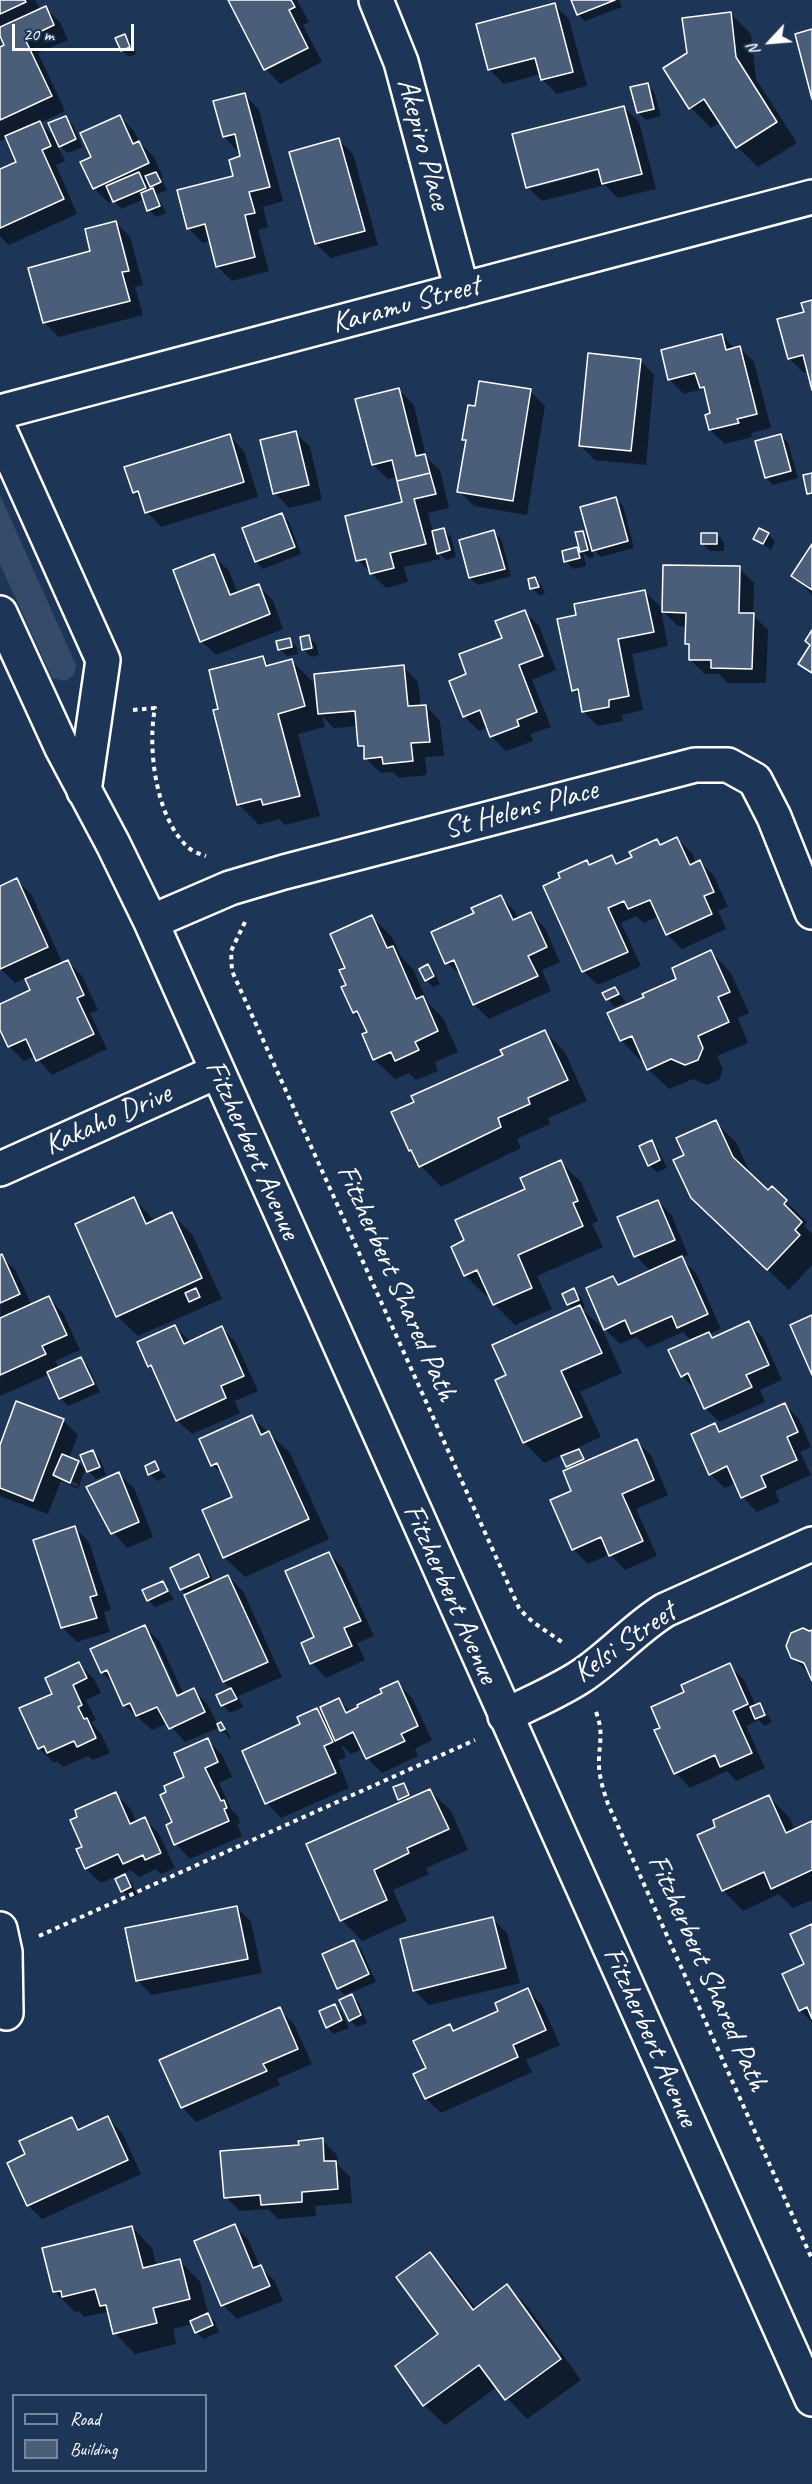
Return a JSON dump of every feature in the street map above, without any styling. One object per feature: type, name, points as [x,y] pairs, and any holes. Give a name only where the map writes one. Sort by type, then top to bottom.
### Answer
[{"type":"street","name":"Akepiro Place","points":[[376,0],[401,62],[462,290]]},
{"type":"street","name":"Karamu Street","points":[[0,411],[812,197]]},
{"type":"street","points":[[0,431],[103,660],[84,791]]},
{"type":"street","name":"Fitzherbert Avenue","points":[[0,613],[62,748],[151,922],[216,1072],[812,2399]]},
{"type":"street","name":"St Helens Place","points":[[151,922],[230,888],[284,872],[695,765],[728,765],[756,780],[774,817],[812,912]]},
{"type":"street","name":"Kakaho Drive","points":[[0,1169],[216,1072]]},
{"type":"street","name":"Kelsi Street","points":[[506,1720],[579,1678],[601,1662],[646,1622],[665,1610],[812,1544]]},
{"type":"street","points":[[2,1940],[6,2013]]},
{"type":"path","points":[[131,710],[155,708],[151,728],[155,770],[163,805],[176,833],[190,849],[216,857]]},
{"type":"path","name":"Fitzherbert Shared Path","points":[[243,918],[246,924],[239,932],[231,951],[232,971],[519,1608],[529,1621],[545,1629],[566,1649]]},
{"type":"path","name":"Fitzherbert Shared Path","points":[[594,1707],[602,1735],[599,1776],[608,1804],[812,2259]]},
{"type":"path","points":[[2,1940],[506,1720]]},
{"type":"shaded area","points":[[0,495],[76,665],[73,675],[65,681],[52,678],[0,564]]},
{"type":"building","points":[[0,0],[25,0],[26,2],[0,14]]},
{"type":"building","points":[[228,0],[291,0],[295,7],[289,10],[308,48],[264,70]]},
{"type":"building","points":[[571,0],[615,0],[577,15]]},
{"type":"building","points":[[555,3],[573,72],[541,80],[535,58],[488,70],[476,24]]},
{"type":"building","points":[[46,6],[54,25],[25,39],[52,96],[0,120],[0,47],[4,45],[0,36],[0,27]]},
{"type":"building","points":[[731,12],[736,57],[777,122],[736,148],[704,99],[689,109],[663,68],[687,53],[682,18]]},
{"type":"building","points":[[812,29],[812,99],[795,34]]},
{"type":"building","points":[[125,34],[130,47],[121,51],[115,38]]},
{"type":"building","points":[[648,83],[654,109],[637,113],[630,87]]},
{"type":"building","points":[[245,93],[270,187],[249,192],[255,213],[245,215],[255,257],[216,267],[205,224],[187,229],[177,190],[233,176],[229,160],[240,156],[235,134],[223,137],[213,101]]},
{"type":"building","points":[[624,106],[642,174],[602,184],[598,169],[526,188],[512,134]]},
{"type":"building","points":[[120,115],[133,144],[139,141],[149,163],[93,189],[80,162],[91,157],[80,133]]},
{"type":"building","points":[[66,116],[76,139],[59,147],[48,123]]},
{"type":"building","points":[[40,121],[51,146],[42,150],[64,199],[0,228],[0,169],[16,162],[5,136]]},
{"type":"building","points":[[339,138],[365,231],[315,244],[289,152]]},
{"type":"building","points":[[139,172],[146,188],[113,202],[106,186]]},
{"type":"building","points":[[156,172],[161,182],[150,187],[145,176]]},
{"type":"building","points":[[153,188],[160,206],[147,211],[141,193]]},
{"type":"building","points":[[116,221],[129,271],[122,272],[130,301],[43,323],[28,268],[90,251],[85,229]]},
{"type":"building","points":[[812,300],[812,390],[803,355],[788,359],[777,319],[804,312],[801,303]]},
{"type":"building","points":[[722,334],[726,350],[740,346],[757,414],[737,419],[739,423],[709,430],[705,415],[710,413],[704,387],[700,388],[695,373],[668,380],[661,350]]},
{"type":"building","points":[[588,353],[641,359],[631,451],[579,446]]},
{"type":"building","points":[[479,381],[531,389],[513,501],[457,492],[466,440],[462,440],[468,405],[475,406]]},
{"type":"building","points":[[399,388],[416,456],[425,454],[430,473],[397,481],[392,460],[372,465],[355,399]]},
{"type":"building","points":[[296,431],[309,485],[273,494],[260,440]]},
{"type":"building","points":[[230,434],[244,482],[145,513],[138,491],[133,493],[124,467]]},
{"type":"building","points":[[781,434],[791,471],[765,478],[755,441]]},
{"type":"building","points":[[430,473],[436,494],[414,499],[426,544],[390,553],[394,568],[370,574],[366,559],[356,561],[345,516],[402,502],[397,481]]},
{"type":"building","points":[[812,473],[812,493],[807,494],[803,475]]},
{"type":"building","points":[[616,497],[628,541],[592,551],[580,507]]},
{"type":"building","points":[[282,513],[295,547],[255,562],[242,528]]},
{"type":"building","points":[[444,528],[450,550],[437,554],[432,531]]},
{"type":"building","points":[[759,528],[769,533],[763,544],[753,539]]},
{"type":"building","points":[[494,530],[505,569],[469,578],[459,540]]},
{"type":"building","points":[[583,531],[588,550],[580,552],[575,532]]},
{"type":"building","points":[[701,533],[717,533],[717,544],[701,544]]},
{"type":"building","points":[[812,544],[812,590],[791,576]]},
{"type":"building","points":[[577,547],[580,558],[564,562],[562,551]]},
{"type":"building","points":[[214,554],[230,595],[259,584],[270,614],[200,642],[173,570]]},
{"type":"building","points":[[663,565],[740,566],[739,613],[754,613],[752,669],[711,668],[711,660],[689,660],[689,644],[685,644],[686,613],[662,612]]},
{"type":"building","points":[[535,577],[539,587],[530,589],[528,579]]},
{"type":"building","points":[[645,590],[654,632],[618,639],[629,696],[609,700],[609,707],[582,712],[578,689],[572,691],[557,619],[576,615],[574,604]]},
{"type":"building","points":[[525,610],[543,656],[519,665],[537,712],[517,720],[519,726],[490,737],[480,710],[463,717],[449,681],[466,674],[459,654],[502,638],[495,621]]},
{"type":"building","points":[[812,630],[812,673],[798,664],[810,645],[805,641]]},
{"type":"building","points":[[309,635],[312,648],[302,650],[300,637]]},
{"type":"building","points":[[290,638],[292,647],[278,650],[276,641]]},
{"type":"building","points":[[263,656],[266,666],[292,659],[305,706],[278,714],[300,796],[263,805],[261,799],[237,805],[213,710],[218,709],[209,670]]},
{"type":"building","points":[[404,665],[408,706],[426,705],[430,742],[411,743],[413,761],[383,764],[382,757],[364,759],[364,746],[358,746],[355,711],[318,714],[314,674]]},
{"type":"building","points":[[677,837],[690,865],[700,860],[714,892],[704,896],[712,914],[666,935],[650,900],[628,909],[624,901],[608,908],[628,952],[582,972],[543,886],[560,878],[558,873],[587,860],[589,865],[612,855],[616,864],[632,857],[629,852],[657,839],[660,845]]},
{"type":"building","points":[[17,878],[48,947],[0,969],[0,886]]},
{"type":"building","points":[[501,895],[513,920],[531,912],[547,947],[528,956],[538,976],[473,1005],[454,960],[445,964],[431,932],[474,913],[471,908]]},
{"type":"building","points":[[372,915],[387,948],[393,946],[416,999],[423,996],[438,1031],[415,1042],[419,1050],[395,1061],[391,1052],[373,1060],[362,1034],[367,1032],[357,1011],[353,1013],[341,987],[346,985],[339,970],[345,968],[330,934]]},
{"type":"building","points":[[711,950],[730,992],[718,997],[729,1022],[698,1036],[703,1048],[698,1060],[685,1065],[671,1059],[647,1070],[632,1036],[620,1041],[607,1013],[644,997],[642,994],[676,979],[672,968]]},
{"type":"building","points":[[68,960],[84,995],[77,998],[94,1034],[36,1061],[26,1039],[8,1047],[0,1030],[0,1004],[30,990],[25,979]]},
{"type":"building","points":[[428,964],[434,976],[425,981],[419,969]]},
{"type":"building","points":[[615,987],[619,994],[606,1000],[602,993]]},
{"type":"building","points":[[545,1030],[568,1080],[528,1098],[530,1104],[498,1118],[501,1127],[419,1167],[391,1112],[414,1102],[411,1096],[503,1055],[500,1050]]},
{"type":"building","points":[[716,1120],[733,1157],[768,1190],[772,1186],[787,1200],[784,1204],[802,1222],[795,1230],[800,1235],[767,1270],[691,1198],[673,1160],[684,1155],[676,1138]]},
{"type":"building","points":[[652,1140],[660,1160],[648,1166],[639,1146]]},
{"type":"building","points":[[561,1160],[578,1201],[573,1203],[583,1226],[518,1255],[532,1288],[493,1305],[477,1270],[464,1276],[451,1247],[464,1240],[455,1220],[525,1189],[520,1178]]},
{"type":"building","points":[[134,1197],[146,1224],[172,1212],[202,1278],[116,1317],[75,1224]]},
{"type":"building","points":[[658,1200],[675,1240],[634,1257],[617,1217]]},
{"type":"building","points":[[2,1254],[20,1294],[0,1303],[0,1255]]},
{"type":"building","points":[[682,1256],[708,1314],[677,1328],[672,1316],[631,1334],[625,1320],[604,1330],[586,1288],[613,1276],[618,1285]]},
{"type":"building","points":[[196,1288],[200,1297],[189,1302],[185,1293]]},
{"type":"building","points":[[574,1288],[579,1300],[567,1305],[562,1294]]},
{"type":"building","points":[[49,1296],[67,1335],[42,1346],[46,1354],[0,1375],[0,1318]]},
{"type":"building","points":[[580,1305],[602,1353],[561,1371],[582,1417],[523,1443],[495,1380],[506,1375],[492,1345]]},
{"type":"building","points":[[812,1315],[812,1375],[790,1325]]},
{"type":"building","points":[[749,1321],[769,1365],[746,1375],[752,1387],[704,1409],[688,1373],[681,1377],[668,1350],[709,1332],[712,1338]]},
{"type":"building","points":[[175,1325],[184,1344],[222,1326],[244,1376],[221,1386],[226,1398],[176,1421],[151,1365],[148,1367],[137,1342]]},
{"type":"building","points":[[81,1357],[94,1384],[59,1399],[47,1372]]},
{"type":"building","points":[[16,1401],[64,1419],[33,1501],[0,1488],[0,1445]]},
{"type":"building","points":[[785,1403],[798,1432],[787,1437],[797,1460],[761,1476],[766,1487],[741,1498],[727,1466],[709,1475],[691,1434],[715,1423],[719,1432]]},
{"type":"building","points":[[252,1415],[261,1435],[269,1431],[309,1519],[223,1558],[202,1510],[232,1497],[217,1463],[211,1466],[199,1439]]},
{"type":"building","points":[[637,1439],[654,1480],[622,1494],[643,1541],[609,1556],[601,1537],[572,1550],[550,1500],[571,1491],[563,1471]]},
{"type":"building","points":[[579,1449],[584,1459],[566,1467],[561,1456]]},
{"type":"building","points":[[93,1450],[100,1467],[87,1472],[80,1455]]},
{"type":"building","points":[[62,1454],[79,1461],[70,1483],[53,1475]]},
{"type":"building","points":[[155,1461],[159,1470],[148,1475],[145,1466]]},
{"type":"building","points":[[119,1472],[139,1522],[111,1534],[86,1487]]},
{"type":"building","points":[[75,1526],[97,1595],[90,1597],[97,1618],[61,1628],[33,1540]]},
{"type":"building","points":[[329,1552],[361,1621],[344,1628],[352,1646],[310,1664],[301,1643],[314,1637],[285,1571]]},
{"type":"building","points":[[199,1554],[209,1577],[180,1590],[170,1568]]},
{"type":"building","points":[[228,1575],[268,1662],[223,1682],[184,1595]]},
{"type":"building","points":[[163,1581],[168,1591],[147,1601],[142,1590]]},
{"type":"building","points":[[145,1625],[177,1696],[194,1688],[205,1712],[169,1729],[157,1707],[136,1716],[130,1703],[123,1706],[107,1670],[101,1673],[90,1649]]},
{"type":"building","points":[[803,1628],[812,1630],[812,1681],[804,1663],[791,1658],[786,1646],[791,1633]]},
{"type":"building","points":[[79,1662],[87,1678],[73,1685],[82,1705],[78,1707],[84,1719],[87,1718],[96,1738],[77,1747],[74,1741],[47,1753],[44,1746],[38,1749],[19,1708],[52,1694],[45,1678]]},
{"type":"building","points":[[730,1663],[748,1704],[733,1711],[752,1753],[720,1767],[715,1755],[674,1774],[654,1730],[660,1728],[651,1707],[684,1692],[681,1685]]},
{"type":"building","points":[[398,1681],[418,1726],[401,1734],[405,1741],[366,1759],[353,1732],[335,1741],[320,1707],[339,1698],[346,1713],[382,1693],[380,1689]]},
{"type":"building","points":[[231,1688],[237,1699],[221,1706],[216,1695]]},
{"type":"building","points":[[760,1703],[765,1715],[755,1719],[750,1707]]},
{"type":"building","points":[[317,1708],[333,1742],[324,1746],[336,1773],[265,1804],[242,1751],[300,1724],[297,1717]]},
{"type":"building","points":[[221,1722],[225,1729],[220,1731],[217,1724]]},
{"type":"building","points":[[208,1738],[218,1762],[205,1768],[221,1801],[224,1800],[227,1808],[224,1809],[229,1821],[174,1845],[166,1825],[172,1822],[160,1795],[166,1792],[164,1786],[184,1777],[174,1753]]},
{"type":"building","points":[[404,1783],[409,1795],[398,1800],[393,1787]]},
{"type":"building","points":[[430,1789],[449,1829],[407,1848],[409,1853],[374,1870],[387,1900],[340,1921],[306,1844]]},
{"type":"building","points":[[116,1792],[130,1824],[145,1817],[161,1853],[145,1860],[143,1855],[123,1864],[118,1854],[85,1869],[76,1849],[82,1847],[70,1820],[77,1817],[75,1810]]},
{"type":"building","points":[[769,1795],[786,1833],[812,1821],[812,1870],[771,1889],[764,1872],[722,1891],[697,1835],[715,1827],[713,1820]]},
{"type":"building","points":[[125,1874],[131,1887],[121,1892],[115,1879]]},
{"type":"building","points":[[237,1906],[248,1959],[136,1981],[125,1928]]},
{"type":"building","points":[[493,1917],[506,1968],[413,1991],[400,1939]]},
{"type":"building","points":[[812,1924],[812,2019],[807,2007],[799,2011],[782,1974],[804,1964],[790,1934]]},
{"type":"building","points":[[354,1940],[369,1974],[337,1989],[322,1954]]},
{"type":"building","points":[[528,1988],[546,2030],[513,2045],[518,2057],[425,2099],[413,2074],[426,2068],[413,2041],[450,2024],[453,2031],[498,2011],[495,2003]]},
{"type":"building","points":[[352,1994],[361,2015],[349,2021],[339,2000]]},
{"type":"building","points":[[335,2004],[342,2020],[326,2028],[319,2011]]},
{"type":"building","points":[[280,2007],[298,2049],[263,2064],[267,2071],[181,2108],[159,2060]]},
{"type":"building","points":[[108,2116],[128,2160],[27,2206],[7,2163],[25,2154],[19,2141],[72,2117],[78,2130]]},
{"type":"building","points":[[323,2138],[324,2161],[336,2161],[338,2189],[302,2192],[302,2202],[261,2205],[260,2195],[224,2198],[220,2151],[299,2145],[298,2141]]},
{"type":"building","points":[[235,2224],[253,2268],[261,2265],[270,2286],[221,2306],[194,2241]]},
{"type":"building","points":[[132,2226],[143,2268],[180,2259],[190,2299],[153,2308],[157,2323],[113,2334],[106,2305],[100,2306],[95,2289],[62,2297],[61,2291],[53,2292],[42,2248]]},
{"type":"building","points":[[430,2252],[473,2310],[507,2284],[561,2359],[505,2400],[479,2365],[423,2406],[395,2366],[438,2334],[396,2277]]},
{"type":"building","points":[[208,2313],[213,2325],[195,2333],[190,2321]]}]
